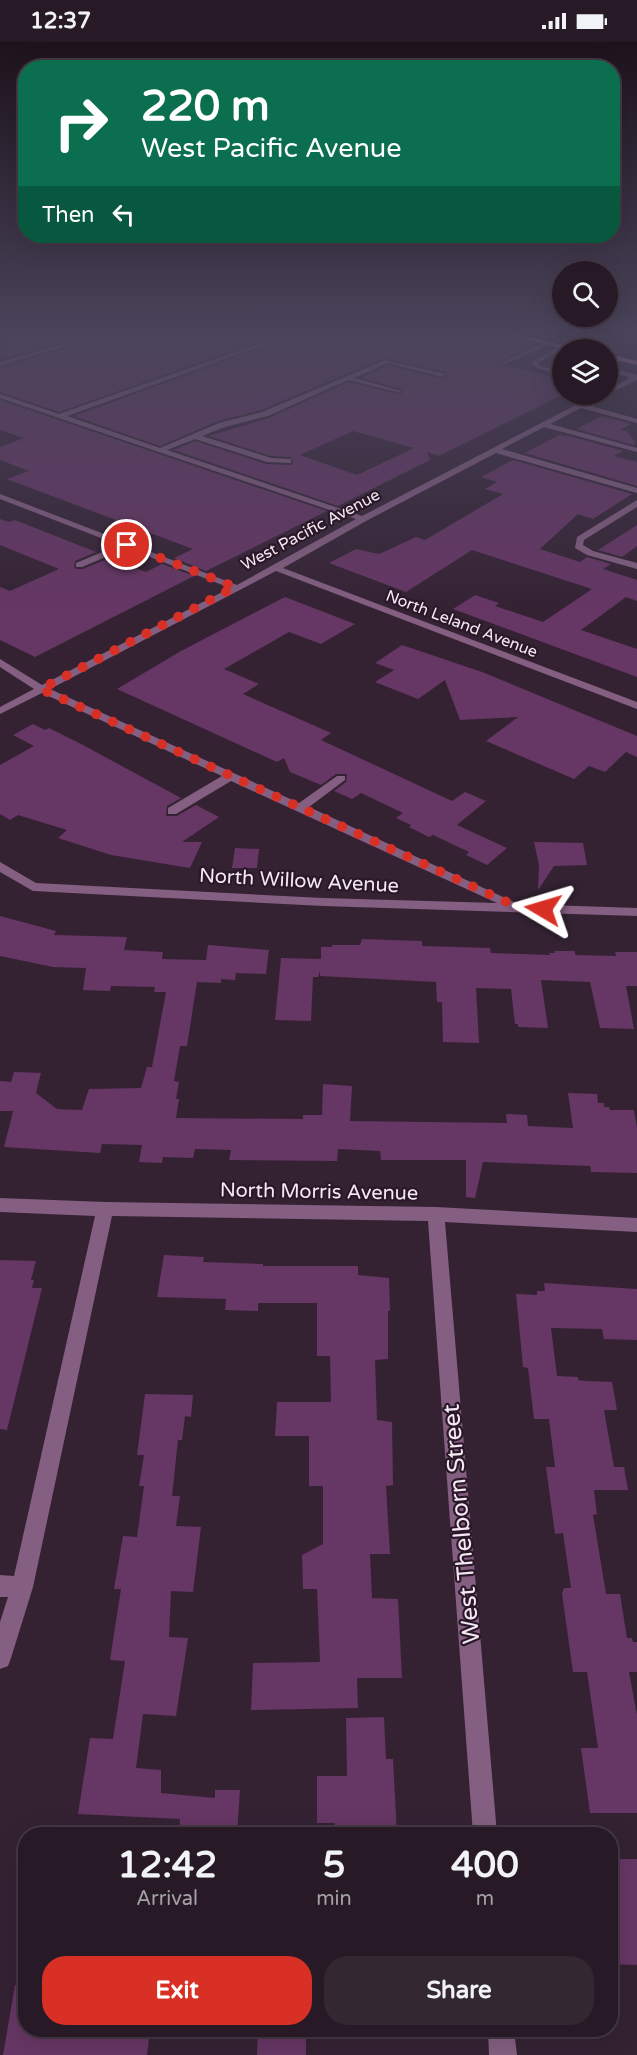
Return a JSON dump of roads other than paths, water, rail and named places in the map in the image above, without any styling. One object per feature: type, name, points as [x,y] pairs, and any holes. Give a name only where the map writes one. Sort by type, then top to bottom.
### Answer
[{"type":"street","points":[[84,424],[363,519]]},
{"type":"street","points":[[161,450],[226,424]]},
{"type":"street","points":[[544,425],[637,450]]},
{"type":"street","name":"West Pacific Avenue","points":[[0,711],[235,587],[276,568],[363,519],[544,425]]},
{"type":"street","points":[[195,436],[270,460],[288,461]]},
{"type":"street","points":[[496,450],[637,491]]},
{"type":"street","points":[[0,496],[235,587]]},
{"type":"street","points":[[637,503],[580,539],[578,546],[590,553],[637,566]]},
{"type":"street","points":[[79,565],[127,545]]},
{"type":"street","name":"North Leland Avenue","points":[[276,568],[637,706]]},
{"type":"street","points":[[0,662],[41,689],[520,908]]},
{"type":"street","points":[[171,812],[231,776]]},
{"type":"street","points":[[300,808],[341,778]]},
{"type":"street","name":"North Willow Avenue","points":[[0,866],[33,887],[323,902],[637,912]]},
{"type":"street","name":"North Morris Avenue","points":[[0,1205],[105,1209],[436,1214],[637,1225]]},
{"type":"street","points":[[0,1658],[11,1586],[105,1209]]},
{"type":"street","name":"West Thelborn Street","points":[[436,1214],[484,1827]]},
{"type":"street","points":[[502,2037],[503,2055]]}]
